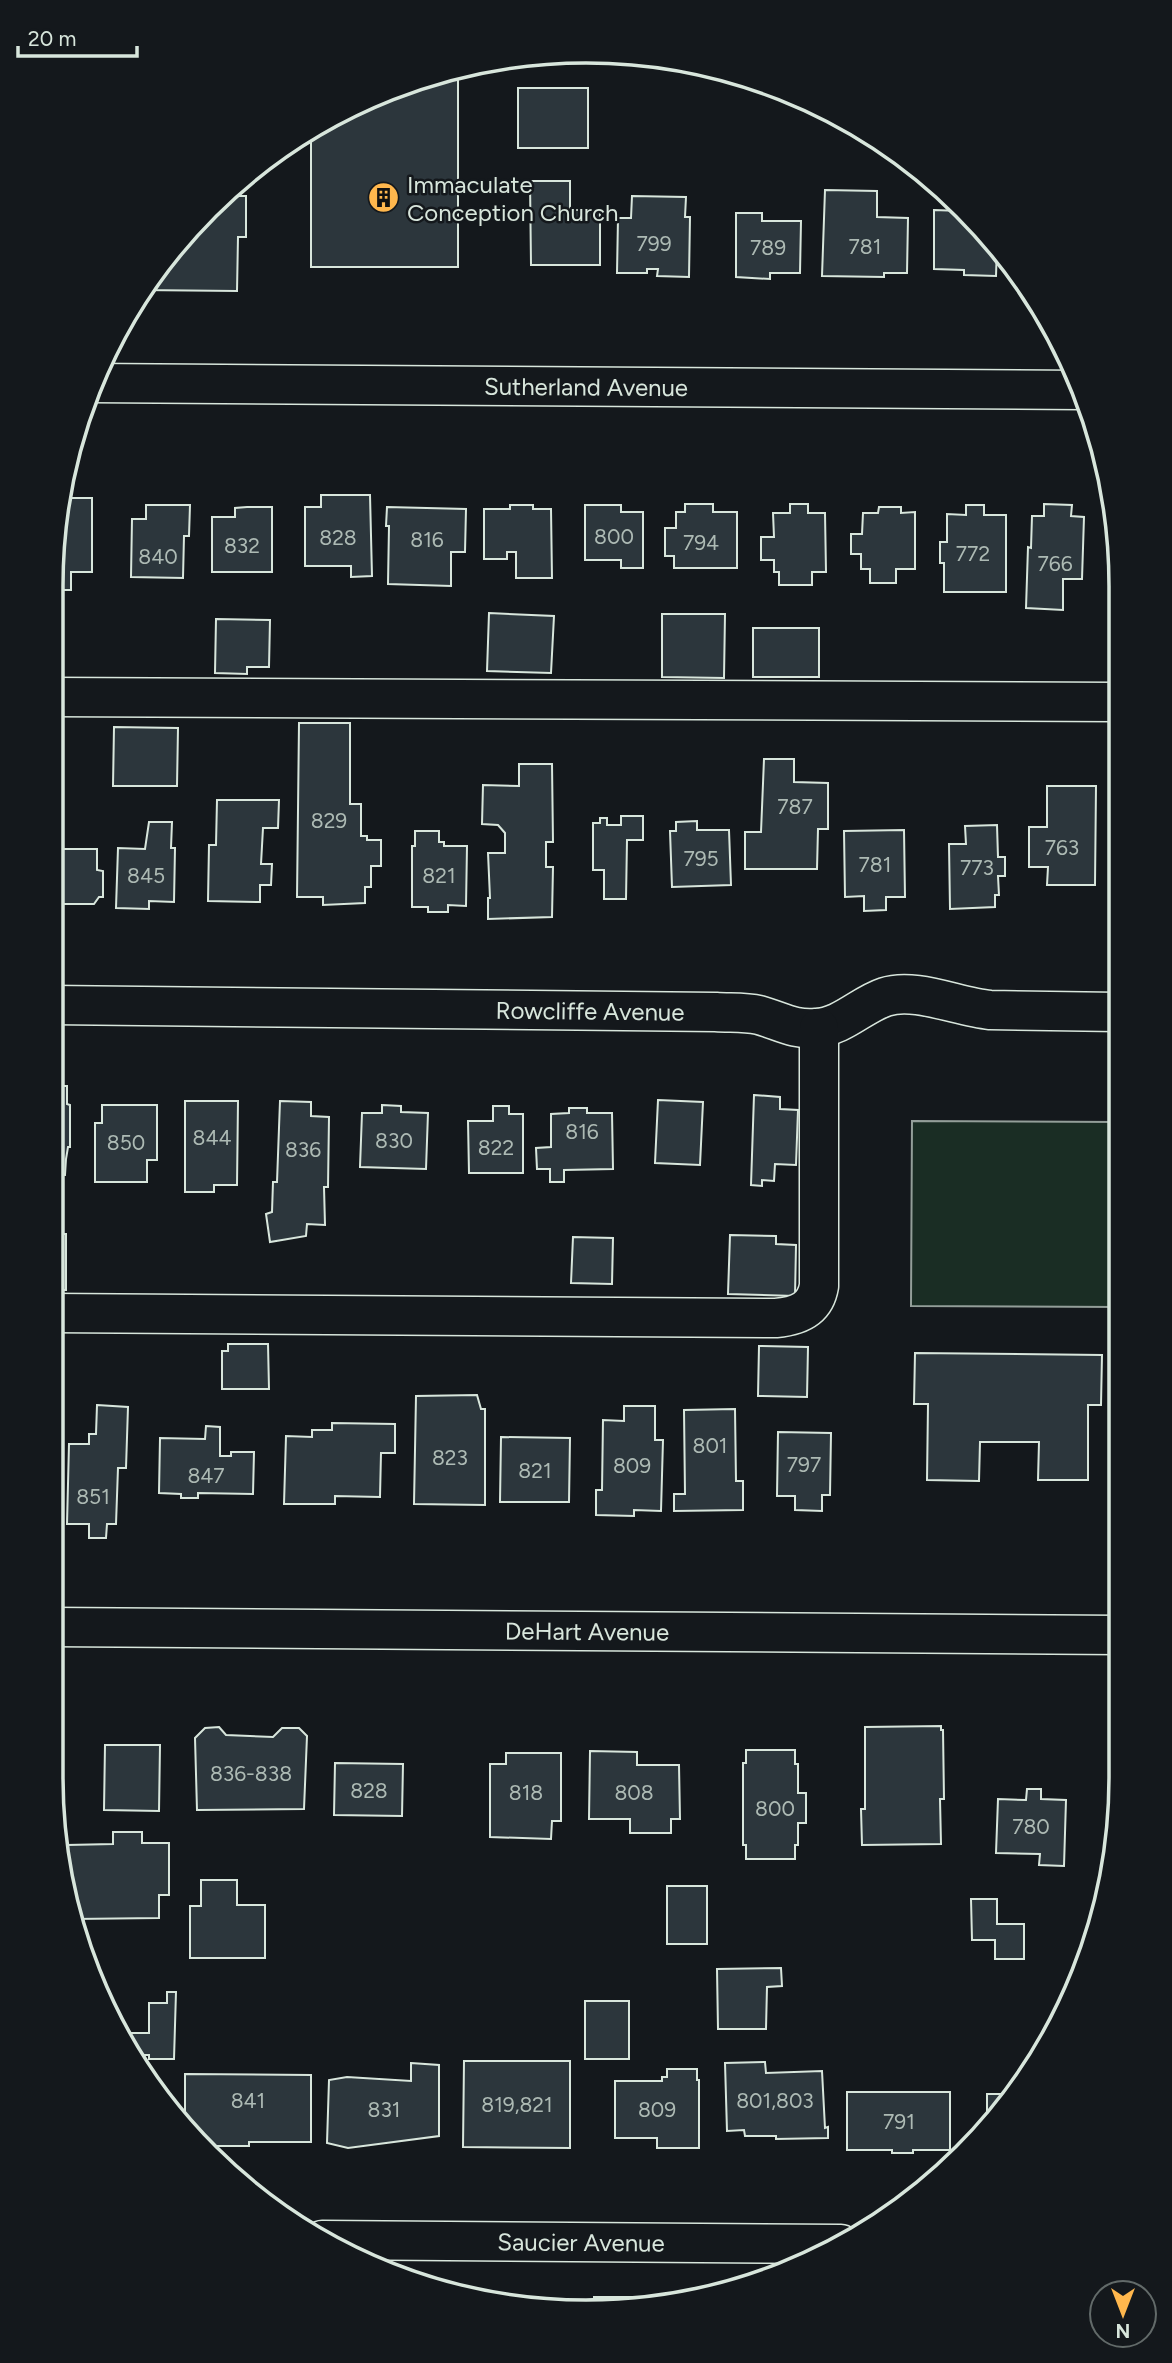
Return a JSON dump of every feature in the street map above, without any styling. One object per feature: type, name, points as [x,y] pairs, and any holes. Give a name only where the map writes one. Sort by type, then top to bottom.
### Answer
[{"type":"street","name":"Sutherland Avenue","points":[[104,383],[1070,390]]},
{"type":"street","points":[[63,697],[1109,702]]},
{"type":"street","name":"Rowcliffe Avenue","points":[[63,1005],[716,1012],[760,1016],[789,1027],[819,1028],[837,1023],[885,997],[906,993],[990,1010],[1109,1013]]},
{"type":"street","points":[[63,1313],[762,1318],[793,1316],[812,1305],[820,1286],[819,1028]]},
{"type":"street","name":"DeHart Avenue","points":[[63,1627],[1109,1635]]},
{"type":"street","name":"Saucier Avenue","points":[[344,2240],[821,2244]]},
{"type":"green space","points":[[912,1121],[1109,1122],[1109,1307],[911,1306]]},
{"type":"building","name":"Immaculate Conception Church","points":[[458,79],[458,267],[311,267],[311,141],[386,103]]},
{"type":"building","points":[[518,88],[588,88],[588,148],[518,148]]},
{"type":"building","points":[[530,181],[570,181],[570,210],[600,210],[600,265],[531,265]]},
{"type":"building","points":[[825,190],[877,191],[877,217],[908,218],[907,273],[884,273],[884,277],[822,276]]},
{"type":"building","points":[[238,196],[246,196],[246,237],[238,237],[237,291],[155,290],[216,216]]},
{"type":"building","points":[[632,196],[686,197],[685,217],[690,217],[689,277],[657,276],[658,269],[647,269],[647,273],[617,273],[618,218],[631,218]]},
{"type":"building","points":[[934,210],[950,211],[996,262],[996,276],[964,275],[964,270],[934,269]]},
{"type":"building","points":[[736,213],[762,213],[762,221],[801,221],[800,273],[770,273],[770,279],[736,277]]},
{"type":"building","points":[[321,495],[370,495],[372,576],[351,577],[351,566],[305,566],[305,507],[321,507]]},
{"type":"building","points":[[71,498],[92,498],[92,572],[71,572],[71,590],[63,590],[64,552]]},
{"type":"building","points":[[685,504],[713,504],[713,512],[737,512],[737,568],[674,568],[674,556],[665,556],[665,528],[676,528],[676,512],[685,512]]},
{"type":"building","points":[[790,504],[808,504],[808,513],[825,513],[826,572],[812,572],[812,585],[779,585],[779,572],[774,572],[774,560],[761,560],[761,537],[774,537],[773,513],[790,513]]},
{"type":"building","points":[[1044,504],[1072,505],[1071,516],[1084,517],[1082,579],[1063,579],[1063,610],[1026,608],[1032,516],[1044,516]]},
{"type":"building","points":[[146,505],[190,505],[189,536],[184,536],[183,578],[131,577],[132,519],[146,519]]},
{"type":"building","points":[[510,505],[533,505],[533,509],[551,509],[552,578],[516,578],[516,552],[507,552],[507,559],[484,559],[484,509],[510,509]]},
{"type":"building","points":[[585,505],[621,505],[621,512],[643,512],[643,568],[621,568],[621,560],[585,560]]},
{"type":"building","points":[[966,505],[984,505],[984,515],[1006,515],[1006,592],[944,592],[944,563],[940,563],[940,542],[947,542],[947,514],[966,515]]},
{"type":"building","points":[[272,507],[272,572],[212,572],[212,517],[235,517],[235,508]]},
{"type":"building","points":[[387,507],[466,509],[465,552],[451,552],[451,586],[388,584]]},
{"type":"building","points":[[879,507],[901,507],[901,513],[915,512],[915,569],[896,569],[896,583],[870,583],[870,569],[861,569],[861,554],[851,554],[851,534],[862,534],[863,513],[878,513]]},
{"type":"building","points":[[489,613],[554,616],[551,673],[487,671]]},
{"type":"building","points":[[662,614],[725,614],[724,678],[662,677]]},
{"type":"building","points":[[216,619],[270,620],[269,667],[247,667],[247,674],[215,673]]},
{"type":"building","points":[[753,628],[819,628],[819,677],[753,677]]},
{"type":"building","points":[[299,723],[350,723],[350,804],[361,804],[361,836],[367,836],[367,840],[381,840],[381,866],[371,866],[371,887],[365,887],[365,903],[323,905],[323,897],[297,897]]},
{"type":"building","points":[[114,727],[178,728],[177,786],[113,786]]},
{"type":"building","points":[[764,759],[794,759],[794,782],[828,783],[828,829],[818,829],[817,869],[745,869],[745,832],[761,832]]},
{"type":"building","points":[[519,764],[552,764],[553,842],[546,842],[546,867],[553,867],[552,917],[488,919],[488,853],[505,853],[505,833],[498,825],[482,824],[483,785],[519,786]]},
{"type":"building","points":[[1047,786],[1096,786],[1095,885],[1047,885],[1048,867],[1029,867],[1029,827],[1047,827]]},
{"type":"building","points":[[217,800],[279,800],[278,828],[263,828],[261,864],[272,864],[271,885],[260,885],[260,902],[208,901],[209,845],[216,845]]},
{"type":"building","points":[[621,816],[643,816],[643,840],[627,840],[626,899],[604,899],[604,870],[593,870],[593,823],[600,823],[600,818],[607,818],[607,825],[621,825]]},
{"type":"building","points":[[697,821],[697,830],[729,830],[731,885],[672,887],[670,831],[676,831],[676,822]]},
{"type":"building","points":[[149,822],[172,822],[171,848],[175,848],[174,902],[149,901],[149,909],[116,908],[118,848],[145,849]]},
{"type":"building","points":[[997,825],[998,857],[1005,857],[1005,876],[998,876],[999,895],[995,895],[995,907],[950,909],[949,844],[966,844],[965,826]]},
{"type":"building","points":[[904,830],[905,897],[886,897],[886,910],[864,911],[864,896],[845,897],[844,831]]},
{"type":"building","points":[[415,831],[439,831],[439,842],[444,842],[444,846],[467,846],[466,906],[448,905],[448,912],[428,912],[428,907],[412,907],[412,846],[415,846]]},
{"type":"building","points":[[63,849],[97,849],[97,870],[103,871],[103,897],[99,897],[94,904],[63,904]]},
{"type":"building","points":[[63,1086],[67,1086],[70,1147],[65,1175]]},
{"type":"building","points":[[754,1095],[780,1097],[780,1109],[798,1110],[796,1165],[775,1164],[774,1181],[762,1180],[762,1186],[751,1185]]},
{"type":"building","points":[[658,1100],[703,1102],[700,1165],[655,1163]]},
{"type":"building","points":[[185,1101],[238,1101],[237,1185],[214,1185],[214,1192],[185,1192]]},
{"type":"building","points":[[280,1101],[311,1102],[311,1116],[329,1117],[328,1187],[324,1187],[325,1225],[307,1224],[306,1236],[270,1242],[266,1214],[272,1212],[273,1182],[277,1182]]},
{"type":"building","points":[[102,1105],[157,1105],[157,1160],[147,1160],[147,1182],[95,1182],[95,1123],[102,1123]]},
{"type":"building","points":[[382,1105],[401,1106],[401,1112],[428,1113],[426,1169],[360,1167],[362,1113],[382,1113]]},
{"type":"building","points":[[493,1106],[509,1106],[509,1114],[523,1114],[523,1173],[469,1173],[468,1121],[493,1121]]},
{"type":"building","points":[[569,1108],[587,1108],[587,1113],[612,1113],[613,1169],[564,1170],[564,1182],[550,1182],[550,1169],[537,1169],[536,1148],[551,1147],[551,1114],[569,1113]]},
{"type":"building","points":[[63,1234],[66,1234],[66,1290],[63,1290]]},
{"type":"building","points":[[730,1235],[776,1236],[776,1244],[796,1245],[795,1296],[728,1294]]},
{"type":"building","points":[[573,1237],[613,1238],[612,1284],[571,1283]]},
{"type":"building","points":[[228,1344],[268,1344],[269,1389],[222,1389],[222,1351],[228,1351]]},
{"type":"building","points":[[759,1346],[808,1347],[807,1397],[758,1396]]},
{"type":"building","points":[[915,1353],[1102,1355],[1101,1405],[1088,1405],[1088,1480],[1038,1480],[1039,1442],[980,1442],[979,1481],[927,1480],[928,1404],[914,1404]]},
{"type":"building","points":[[477,1395],[481,1409],[485,1409],[485,1505],[414,1504],[416,1396]]},
{"type":"building","points":[[97,1405],[128,1407],[126,1468],[118,1468],[116,1524],[107,1524],[106,1538],[89,1538],[89,1524],[67,1524],[69,1444],[89,1444],[89,1434],[96,1434]]},
{"type":"building","points":[[624,1406],[655,1406],[655,1440],[663,1440],[661,1511],[634,1510],[634,1516],[596,1515],[596,1490],[602,1490],[603,1420],[624,1421]]},
{"type":"building","points":[[735,1409],[736,1481],[743,1481],[743,1510],[674,1511],[674,1494],[685,1494],[684,1410]]},
{"type":"building","points":[[332,1423],[395,1424],[395,1453],[381,1453],[380,1497],[335,1496],[335,1504],[284,1504],[286,1436],[312,1437],[312,1430],[332,1430]]},
{"type":"building","points":[[206,1426],[220,1427],[220,1456],[231,1456],[231,1452],[254,1452],[253,1494],[198,1493],[198,1498],[181,1498],[181,1494],[159,1493],[160,1438],[205,1439]]},
{"type":"building","points":[[778,1432],[831,1433],[830,1495],[822,1495],[822,1511],[795,1510],[795,1496],[777,1496]]},
{"type":"building","points":[[501,1437],[570,1438],[569,1502],[500,1502]]},
{"type":"building","points":[[941,1726],[944,1799],[940,1799],[941,1844],[862,1845],[865,1727]]},
{"type":"building","points":[[219,1727],[226,1735],[273,1737],[282,1728],[299,1728],[307,1736],[304,1809],[197,1810],[195,1738],[205,1728]]},
{"type":"building","points":[[105,1745],[160,1745],[159,1811],[104,1810]]},
{"type":"building","points":[[746,1750],[795,1750],[798,1793],[806,1793],[806,1823],[798,1823],[795,1859],[746,1859],[746,1845],[743,1845],[743,1763],[746,1763]]},
{"type":"building","points":[[590,1751],[637,1752],[637,1765],[679,1765],[680,1819],[671,1819],[671,1833],[630,1833],[630,1819],[589,1819]]},
{"type":"building","points":[[506,1753],[561,1753],[561,1821],[552,1821],[551,1839],[490,1837],[490,1764],[506,1764]]},
{"type":"building","points":[[335,1763],[403,1764],[402,1816],[334,1815]]},
{"type":"building","points":[[1027,1789],[1041,1789],[1041,1799],[1066,1800],[1064,1866],[1039,1865],[1040,1854],[996,1853],[998,1799],[1026,1800]]},
{"type":"building","points":[[113,1832],[142,1832],[142,1843],[169,1843],[169,1895],[159,1895],[159,1918],[83,1919],[67,1845],[113,1844]]},
{"type":"building","points":[[201,1880],[237,1880],[237,1905],[265,1905],[265,1958],[190,1958],[190,1906],[201,1906]]},
{"type":"building","points":[[667,1886],[707,1886],[707,1944],[667,1944]]},
{"type":"building","points":[[971,1899],[997,1899],[997,1924],[1024,1924],[1024,1959],[995,1959],[995,1940],[972,1940]]},
{"type":"building","points":[[781,1968],[782,1986],[767,1987],[766,2029],[718,2029],[717,1969]]},
{"type":"building","points":[[167,1992],[176,1992],[174,2059],[149,2059],[149,2055],[143,2055],[130,2033],[149,2033],[149,2003],[167,2003]]},
{"type":"building","points":[[585,2001],[629,2001],[629,2059],[585,2059]]},
{"type":"building","points":[[464,2061],[570,2061],[570,2148],[463,2147]]},
{"type":"building","points":[[765,2062],[766,2073],[822,2071],[828,2138],[776,2139],[776,2136],[745,2136],[744,2130],[727,2131],[725,2063]]},
{"type":"building","points":[[411,2063],[439,2065],[439,2136],[348,2148],[327,2143],[329,2080],[347,2077],[411,2081]]},
{"type":"building","points":[[667,2069],[697,2069],[699,2148],[657,2148],[657,2138],[615,2138],[615,2081],[662,2081],[662,2077],[667,2077]]},
{"type":"building","points":[[185,2074],[311,2075],[311,2142],[249,2142],[249,2146],[215,2146],[185,2112]]},
{"type":"building","points":[[847,2092],[950,2092],[950,2150],[892,2153],[892,2150],[847,2150]]},
{"type":"building","points":[[987,2094],[1002,2094],[987,2112]]},
{"type":"building","points":[[594,2297],[643,2297],[620,2299],[594,2300]]},
{"type":"place","name":"Immaculate Conception Church","points":[[384,198]]}]
